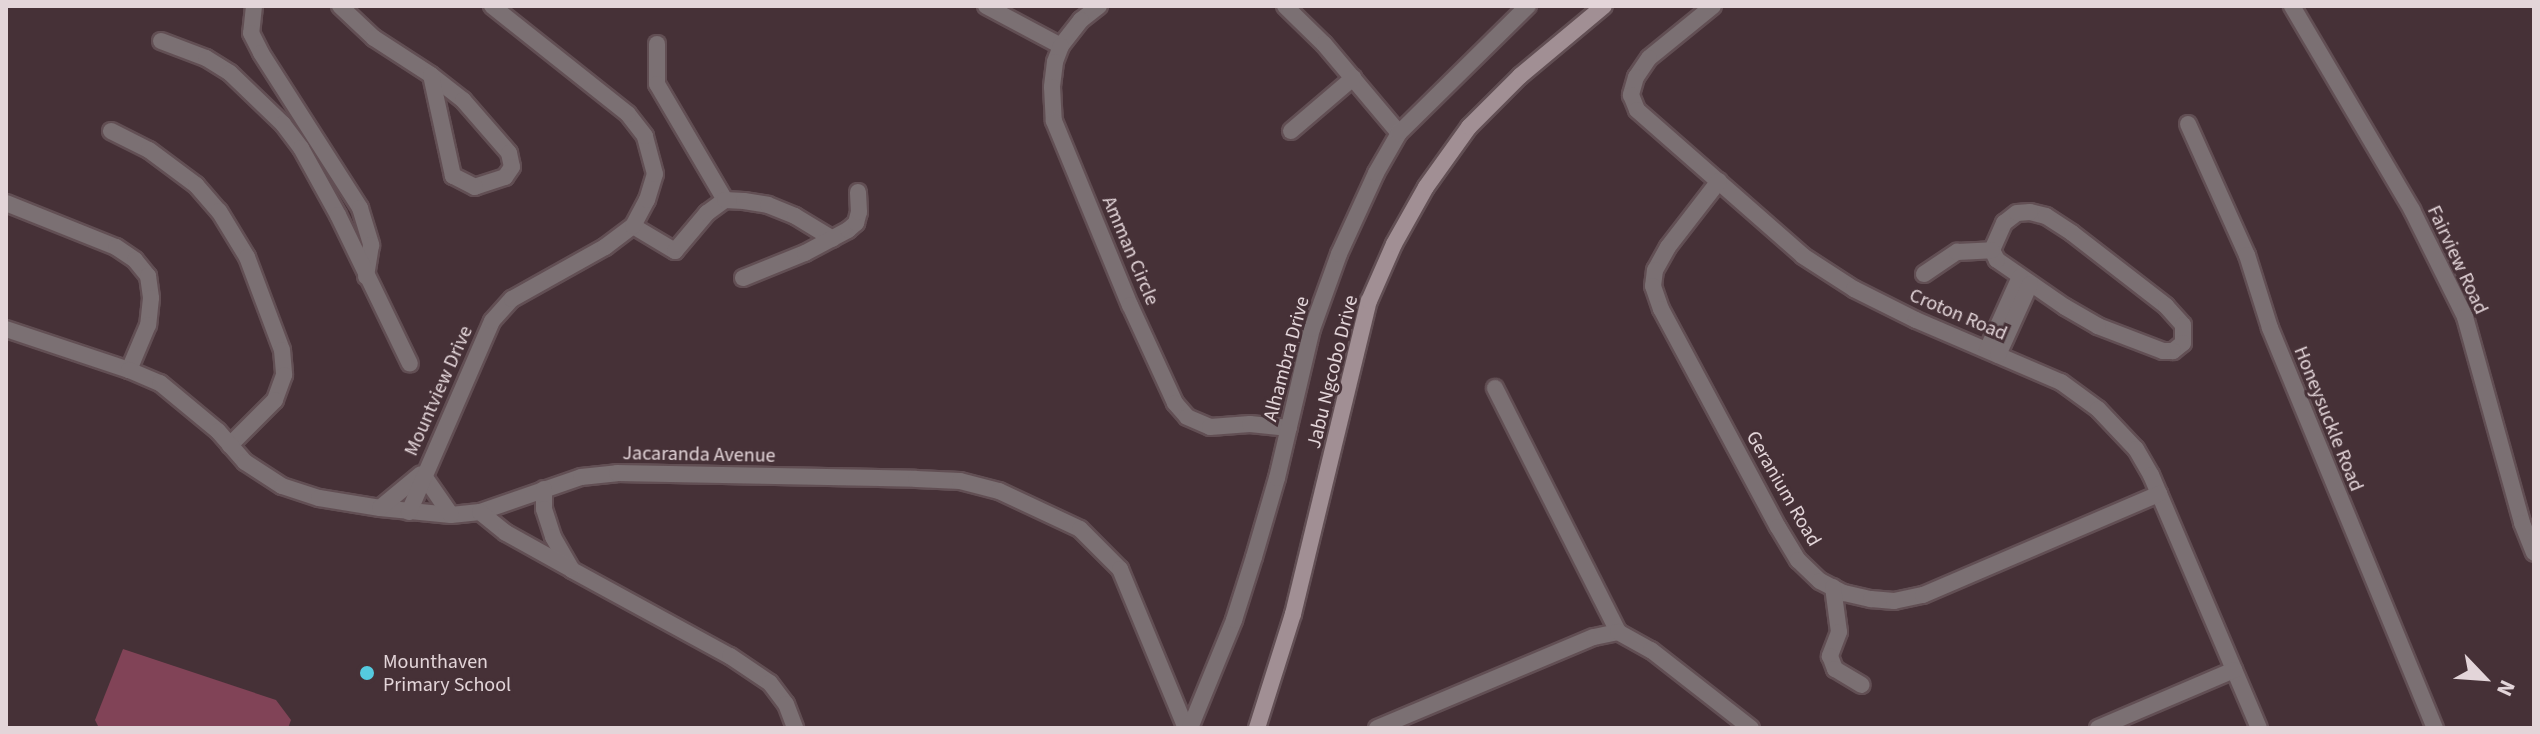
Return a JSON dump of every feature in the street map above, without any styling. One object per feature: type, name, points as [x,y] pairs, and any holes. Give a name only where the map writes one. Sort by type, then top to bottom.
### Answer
[{"type":"main road","name":"Jabu Ngcobo Drive","points":[[1257,728],[1293,614],[1369,301],[1394,244],[1426,187],[1469,127],[1520,76],[1604,6]]},
{"type":"street","points":[[254,6],[251,33],[261,53],[360,208],[371,245],[366,277]]},
{"type":"street","points":[[340,6],[374,38],[431,75],[463,100],[503,144],[512,167],[505,177],[475,187],[453,176],[431,75]]},
{"type":"street","name":"Mountview Drive","points":[[409,512],[492,321],[512,299],[605,247],[633,226],[647,200],[655,174],[645,136],[628,114],[492,6]]},
{"type":"street","points":[[986,6],[1061,46]]},
{"type":"street","name":"Amman Circle","points":[[1099,6],[1081,20],[1061,46],[1052,87],[1054,121],[1175,403],[1187,417],[1210,427],[1250,424],[1289,428]]},
{"type":"street","points":[[1285,6],[1353,78],[1399,133]]},
{"type":"street","name":"Alhambra Drive","points":[[1188,728],[1234,620],[1289,428],[1312,329],[1339,254],[1376,173],[1399,133],[1528,6]]},
{"type":"street","name":"Croton Road","points":[[1713,6],[1649,58],[1636,77],[1631,95],[1637,110],[1815,265],[1916,320],[2082,394],[2136,449],[2159,494],[2259,728]]},
{"type":"street","name":"Fairview Road","points":[[2292,6],[2412,210],[2465,317],[2528,520],[2534,553]]},
{"type":"street","points":[[161,41],[206,58],[230,73],[283,124],[301,148],[338,215],[410,364]]},
{"type":"street","points":[[657,44],[657,84],[725,200]]},
{"type":"street","points":[[1291,131],[1353,78]]},
{"type":"street","name":"Honeysuckle Road","points":[[2188,124],[2247,255],[2270,328],[2435,728]]},
{"type":"street","points":[[111,131],[149,150],[196,185],[232,228],[247,257],[282,350],[284,375],[275,400],[230,445]]},
{"type":"street","name":"Geranium Road","points":[[1719,181],[1668,247],[1655,270],[1653,286],[1661,309],[1798,560],[1833,587],[1844,593],[1894,601],[1923,595],[2159,494]]},
{"type":"street","points":[[743,278],[833,239],[856,223],[858,192]]},
{"type":"street","points":[[633,226],[675,251],[707,213],[725,200],[768,205],[833,239]]},
{"type":"street","points":[[6,203],[116,247],[135,260],[148,276],[151,298],[148,325],[129,370]]},
{"type":"street","points":[[2017,213],[2046,216],[2166,306],[2183,325],[2183,343],[2173,351],[2163,351],[2098,326],[1997,260],[1992,250],[2004,223],[2017,213]]},
{"type":"street","points":[[1924,274],[1957,252],[1992,250]]},
{"type":"street","points":[[1993,352],[2025,280]]},
{"type":"street","name":"Jacaranda Avenue","points":[[6,329],[160,383],[187,404],[245,462],[282,486],[319,498],[380,508],[451,515],[480,512],[581,477],[617,473],[960,481],[999,491],[1080,529],[1120,569],[1188,728]]},
{"type":"street","points":[[1495,388],[1618,632],[1651,650],[1751,728]]},
{"type":"street","points":[[380,508],[426,472],[451,515]]},
{"type":"street","points":[[544,489],[544,509],[553,537],[572,570]]},
{"type":"street","points":[[480,512],[506,533],[730,656],[770,683],[786,704],[795,728]]},
{"type":"street","points":[[1833,587],[1839,632],[1830,656],[1835,669],[1862,685]]},
{"type":"street","points":[[1377,728],[1594,637],[1618,632]]},
{"type":"street","points":[[2098,728],[2234,670]]},
{"type":"shaded area","points":[[123,649],[276,700],[291,720],[288,728],[99,728],[95,720]]},
{"type":"place","name":"Mounthaven Primary School","points":[[367,673]]}]
